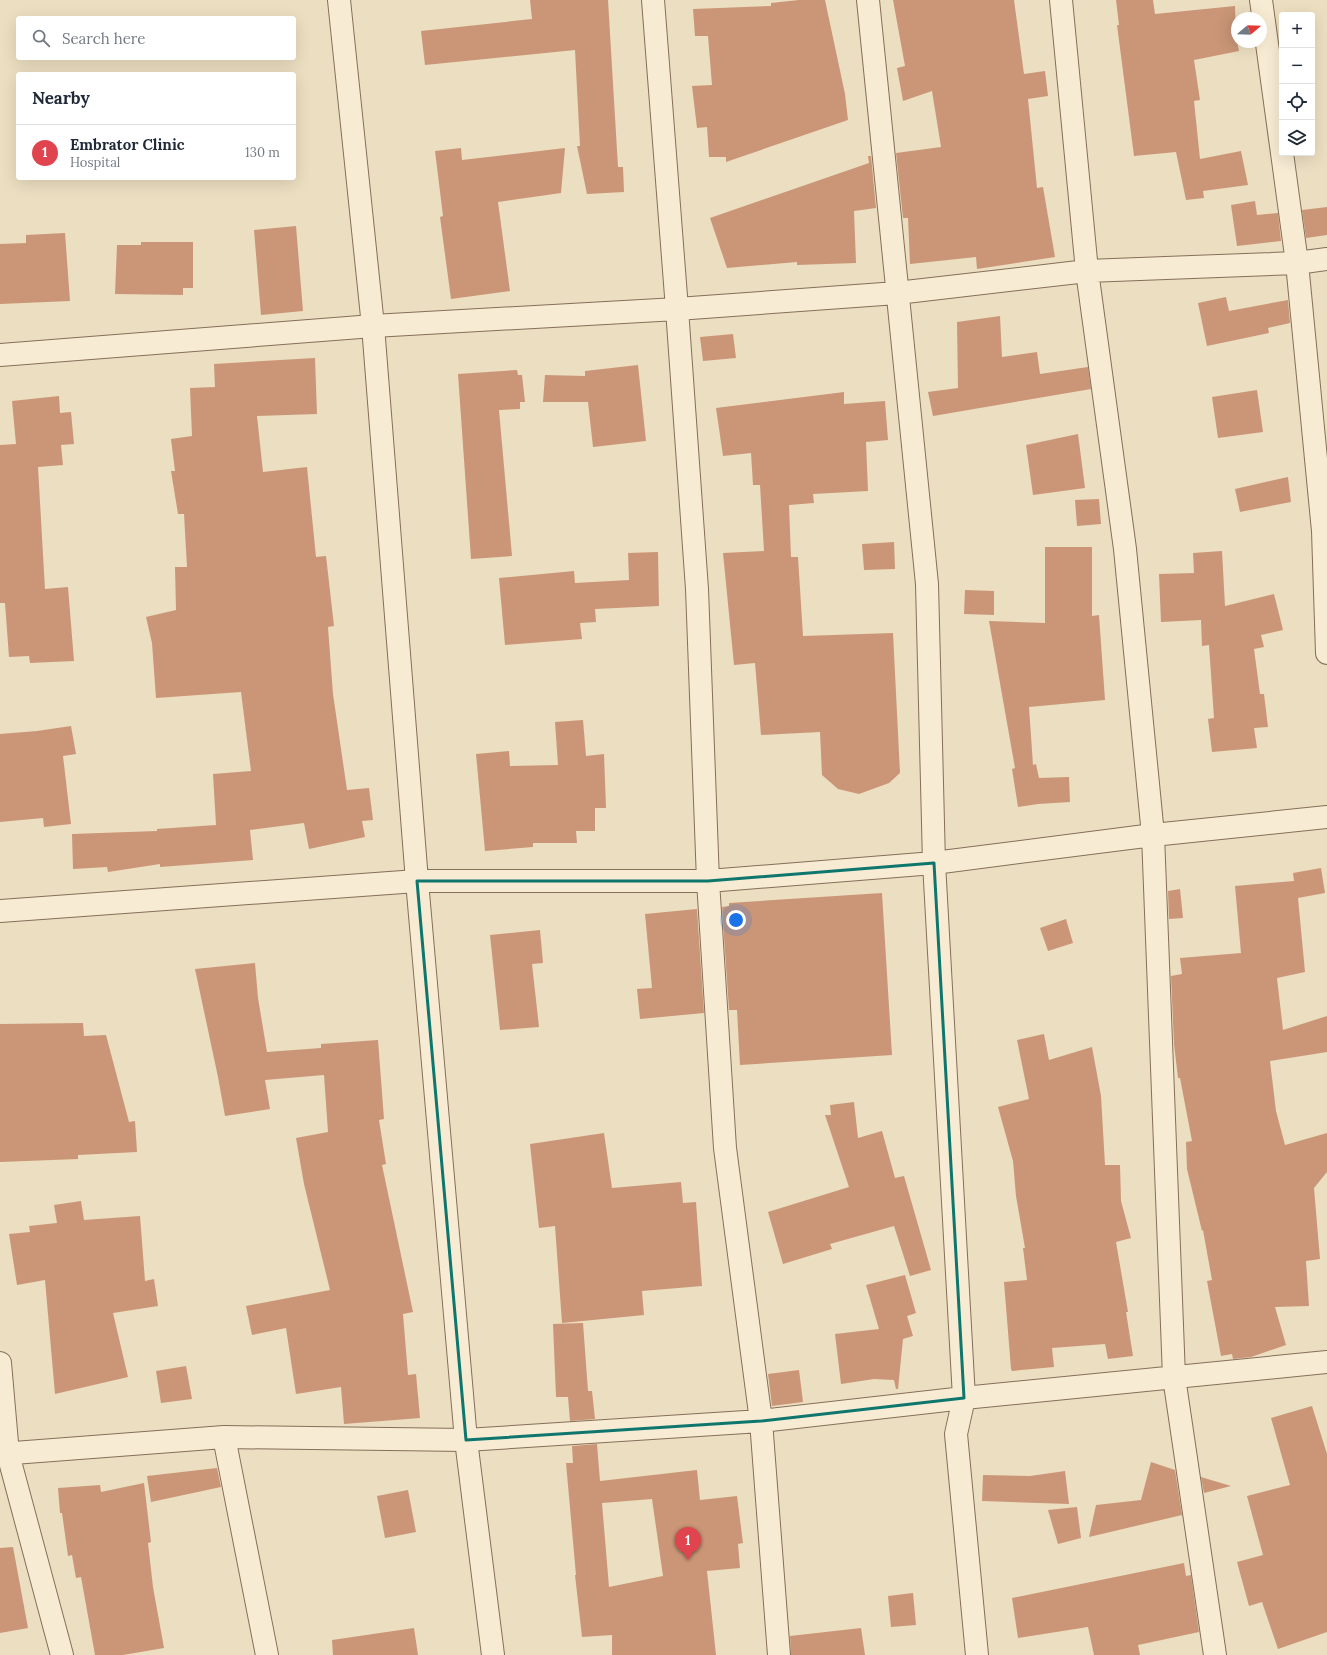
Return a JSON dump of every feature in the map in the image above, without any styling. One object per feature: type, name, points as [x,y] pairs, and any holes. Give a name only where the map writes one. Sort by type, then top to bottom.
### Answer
[{"type":"street","points":[[339,0],[373,326],[417,881],[466,1440],[493,1655]]},
{"type":"street","points":[[653,0],[697,589],[708,881],[725,1148],[761,1421],[779,1655]]},
{"type":"street","points":[[868,0],[927,584],[934,863],[964,1398],[956,1434],[977,1655]]},
{"type":"street","points":[[1061,0],[1088,271],[1125,549],[1153,835],[1174,1377],[1215,1655]]},
{"type":"street","points":[[1261,0],[1279,131]]},
{"type":"street","points":[[1282,156],[1298,263],[1323,532],[1327,653]]},
{"type":"street","points":[[0,355],[373,326],[677,309],[898,293],[1088,271],[1298,263],[1327,259]]},
{"type":"street","points":[[0,911],[417,881],[708,881],[934,863],[1153,835],[1327,817]]},
{"type":"street","points":[[4,1454],[224,1437],[466,1440],[761,1421],[964,1398],[1327,1362]]},
{"type":"street","points":[[0,1363],[4,1454],[62,1655]]},
{"type":"street","points":[[224,1437],[267,1655]]},
{"type":"highlighted area","points":[[934,863],[964,1398],[761,1421],[466,1440],[417,881],[708,881]]},
{"type":"building","points":[[530,0],[608,0],[618,167],[623,167],[624,192],[587,194],[577,146],[580,146],[575,50],[425,65],[421,31],[532,19]]},
{"type":"building","points":[[799,0],[825,0],[845,94],[848,120],[726,162],[726,157],[709,157],[707,127],[697,128],[692,86],[712,85],[708,36],[695,36],[693,9],[771,6],[771,3]]},
{"type":"building","points":[[893,0],[1014,0],[1024,74],[1045,71],[1048,96],[1028,99],[1037,188],[1043,187],[1055,257],[977,269],[976,257],[910,264],[908,218],[903,218],[896,153],[941,147],[932,91],[903,101],[897,68],[905,66]]},
{"type":"building","points":[[1116,0],[1153,0],[1155,14],[1235,6],[1235,12],[1231,12],[1231,48],[1238,48],[1239,51],[1194,60],[1200,100],[1194,101],[1200,159],[1241,151],[1248,185],[1203,191],[1204,198],[1186,200],[1176,152],[1134,156],[1117,25],[1119,25]]},
{"type":"building","points":[[461,148],[462,160],[565,148],[561,193],[498,202],[510,291],[451,299],[440,217],[443,216],[435,151]]},
{"type":"building","points":[[868,156],[871,156],[876,208],[854,211],[856,263],[797,265],[797,262],[727,268],[710,218],[869,163]]},
{"type":"building","points":[[1255,201],[1257,215],[1278,213],[1281,241],[1237,246],[1231,205]]},
{"type":"building","points":[[1327,207],[1327,235],[1306,238],[1302,210]]},
{"type":"building","points":[[296,226],[303,311],[261,315],[254,230]]},
{"type":"building","points":[[65,233],[70,301],[0,304],[0,244],[26,243],[26,235]]},
{"type":"building","points":[[141,242],[193,242],[193,288],[183,288],[183,295],[115,294],[117,245],[141,245]]},
{"type":"building","points":[[1226,297],[1229,311],[1288,300],[1290,323],[1268,328],[1269,333],[1207,346],[1198,303]]},
{"type":"building","points":[[1000,316],[1002,357],[1037,352],[1040,374],[1088,367],[1091,389],[933,416],[928,392],[958,388],[957,322]]},
{"type":"building","points":[[733,334],[736,358],[703,361],[700,337]]},
{"type":"building","points":[[315,358],[317,414],[257,416],[263,472],[307,467],[316,557],[326,556],[334,626],[328,627],[333,694],[347,790],[369,788],[373,820],[362,821],[365,837],[309,849],[304,823],[250,830],[253,860],[160,867],[160,864],[108,872],[107,867],[73,869],[72,834],[157,831],[157,829],[216,825],[213,774],[251,771],[241,692],[156,698],[152,643],[146,617],[176,610],[175,567],[187,567],[184,514],[178,514],[171,471],[175,471],[171,439],[192,436],[190,388],[215,387],[214,364]]},
{"type":"building","points":[[638,365],[646,441],[593,447],[588,402],[543,402],[545,375],[585,376],[585,371]]},
{"type":"building","points":[[517,370],[518,375],[522,375],[525,402],[520,402],[520,409],[499,410],[512,556],[471,559],[458,374]]},
{"type":"building","points":[[1257,390],[1263,432],[1218,438],[1212,397]]},
{"type":"building","points":[[844,392],[844,404],[885,401],[888,440],[866,442],[868,491],[813,494],[814,503],[789,505],[791,557],[798,557],[803,636],[893,633],[900,773],[889,783],[859,794],[838,789],[822,775],[820,732],[761,735],[755,663],[734,665],[723,553],[764,551],[760,485],[753,485],[751,453],[723,456],[716,408]]},
{"type":"building","points":[[59,396],[60,413],[71,412],[74,444],[61,445],[63,465],[38,467],[45,589],[68,587],[74,661],[30,663],[29,656],[9,657],[5,603],[0,603],[0,445],[16,444],[12,401]]},
{"type":"building","points":[[1078,434],[1085,488],[1033,495],[1026,445]]},
{"type":"building","points":[[1288,477],[1291,502],[1240,512],[1235,489]]},
{"type":"building","points":[[1099,499],[1101,524],[1077,526],[1075,500]]},
{"type":"building","points":[[894,542],[895,569],[864,570],[862,544]]},
{"type":"building","points":[[1045,547],[1092,547],[1092,616],[1099,615],[1105,700],[1029,707],[1033,765],[1036,764],[1039,778],[1069,777],[1070,802],[1018,807],[1012,769],[1015,768],[989,621],[1045,623]]},
{"type":"building","points":[[1222,551],[1225,606],[1274,594],[1283,630],[1261,635],[1264,647],[1254,649],[1260,694],[1264,694],[1268,727],[1254,728],[1257,748],[1212,752],[1208,719],[1214,718],[1209,645],[1202,646],[1201,620],[1161,622],[1159,574],[1194,573],[1193,553]]},
{"type":"building","points":[[658,552],[659,606],[595,609],[596,622],[580,623],[582,639],[505,645],[499,578],[574,571],[575,583],[629,580],[628,553]]},
{"type":"building","points":[[965,590],[994,591],[994,615],[964,614]]},
{"type":"building","points":[[583,720],[586,756],[604,754],[606,808],[595,808],[595,831],[576,831],[577,843],[533,843],[533,847],[485,851],[476,754],[509,751],[510,766],[558,765],[555,722]]},
{"type":"building","points":[[71,726],[76,754],[63,756],[71,824],[44,827],[43,818],[0,822],[0,734]]},
{"type":"building","points":[[1321,868],[1325,893],[1298,898],[1305,972],[1277,978],[1283,1030],[1327,1016],[1327,1052],[1270,1061],[1276,1111],[1285,1145],[1327,1133],[1327,1172],[1314,1188],[1320,1259],[1306,1261],[1309,1306],[1275,1307],[1286,1345],[1251,1357],[1233,1359],[1232,1354],[1221,1356],[1207,1281],[1212,1280],[1203,1230],[1202,1231],[1187,1169],[1186,1142],[1192,1141],[1180,1078],[1178,1078],[1174,1044],[1171,976],[1182,974],[1180,958],[1241,953],[1235,886],[1294,881],[1293,873]]},
{"type":"building","points":[[1180,889],[1183,918],[1169,919],[1168,891]]},
{"type":"building","points":[[882,893],[892,1055],[740,1065],[737,1010],[729,1010],[722,907],[729,906],[729,903]]},
{"type":"building","points":[[697,909],[704,1013],[640,1019],[637,989],[652,988],[645,914]]},
{"type":"building","points":[[1066,919],[1073,943],[1048,951],[1040,928]]},
{"type":"building","points":[[540,930],[543,963],[532,964],[539,1027],[500,1030],[490,935]]},
{"type":"building","points":[[255,963],[258,998],[267,1052],[321,1048],[321,1044],[378,1040],[384,1119],[379,1120],[386,1164],[382,1165],[413,1312],[403,1314],[408,1375],[416,1374],[420,1418],[344,1424],[341,1387],[296,1394],[286,1328],[252,1335],[246,1306],[330,1290],[304,1184],[296,1138],[328,1132],[324,1075],[265,1080],[270,1109],[225,1116],[195,969]]},
{"type":"building","points":[[83,1023],[84,1036],[106,1035],[129,1122],[135,1121],[137,1152],[78,1155],[78,1159],[0,1162],[0,1024]]},
{"type":"building","points":[[1044,1034],[1049,1060],[1092,1047],[1101,1096],[1105,1165],[1120,1165],[1121,1201],[1131,1238],[1116,1242],[1128,1312],[1126,1312],[1133,1356],[1108,1359],[1105,1344],[1052,1348],[1054,1367],[1012,1371],[1004,1282],[1027,1280],[1023,1248],[1025,1248],[1016,1196],[1013,1161],[998,1107],[1029,1099],[1017,1040]]},
{"type":"building","points":[[854,1102],[858,1138],[882,1131],[895,1178],[904,1176],[931,1270],[910,1276],[894,1226],[830,1244],[832,1249],[783,1264],[768,1212],[849,1187],[825,1115],[831,1115],[830,1105]]},
{"type":"building","points":[[604,1133],[612,1188],[681,1182],[683,1203],[696,1202],[702,1286],[642,1291],[644,1315],[562,1323],[555,1226],[539,1228],[530,1144]]},
{"type":"building","points":[[81,1201],[84,1220],[140,1216],[145,1281],[154,1279],[158,1306],[113,1313],[128,1377],[55,1394],[45,1280],[17,1285],[9,1234],[30,1232],[29,1226],[57,1223],[54,1205]]},
{"type":"building","points":[[905,1275],[916,1313],[907,1316],[913,1336],[903,1339],[898,1389],[896,1389],[894,1380],[874,1379],[841,1384],[835,1334],[879,1329],[866,1285]]},
{"type":"building","points":[[583,1323],[588,1391],[592,1391],[595,1419],[570,1421],[568,1397],[556,1397],[553,1324]]},
{"type":"building","points":[[186,1366],[192,1399],[161,1403],[156,1371]]},
{"type":"building","points":[[799,1370],[803,1402],[772,1406],[768,1374]]},
{"type":"building","points":[[1312,1406],[1327,1454],[1327,1632],[1278,1649],[1262,1602],[1249,1606],[1237,1562],[1263,1555],[1247,1496],[1290,1485],[1271,1418]]},
{"type":"building","points":[[597,1444],[600,1481],[697,1470],[700,1500],[737,1496],[743,1543],[738,1544],[740,1568],[707,1571],[716,1655],[612,1655],[612,1635],[582,1637],[575,1575],[566,1463],[573,1463],[572,1446]],"holes":[[[652,1499],[663,1576],[609,1587],[602,1503]]]},
{"type":"building","points":[[1151,1462],[1175,1470],[1182,1515],[1089,1537],[1096,1505],[1141,1500]]},
{"type":"building","points":[[217,1468],[221,1487],[151,1502],[147,1476]]},
{"type":"building","points":[[1065,1471],[1069,1504],[982,1501],[983,1475],[1030,1476]]},
{"type":"building","points":[[1201,1477],[1231,1486],[1204,1493]]},
{"type":"building","points":[[144,1483],[151,1542],[148,1543],[153,1587],[164,1648],[123,1655],[95,1655],[81,1577],[76,1578],[72,1555],[68,1556],[62,1513],[60,1513],[58,1488],[100,1485],[101,1492]]},
{"type":"building","points":[[408,1490],[416,1532],[385,1538],[377,1496]]},
{"type":"building","points":[[1077,1507],[1081,1538],[1058,1544],[1048,1510]]},
{"type":"building","points":[[13,1547],[28,1628],[0,1633],[0,1548]]},
{"type":"building","points":[[1184,1563],[1186,1576],[1191,1575],[1199,1632],[1138,1645],[1140,1655],[1094,1655],[1088,1627],[1018,1638],[1012,1598]]},
{"type":"building","points":[[913,1593],[916,1625],[891,1627],[888,1596]]},
{"type":"building","points":[[414,1628],[418,1655],[333,1655],[332,1640]]},
{"type":"building","points":[[861,1628],[865,1655],[791,1655],[790,1636]]},
{"type":"place","name":"Embrator Clinic","points":[[688,1560]]}]
